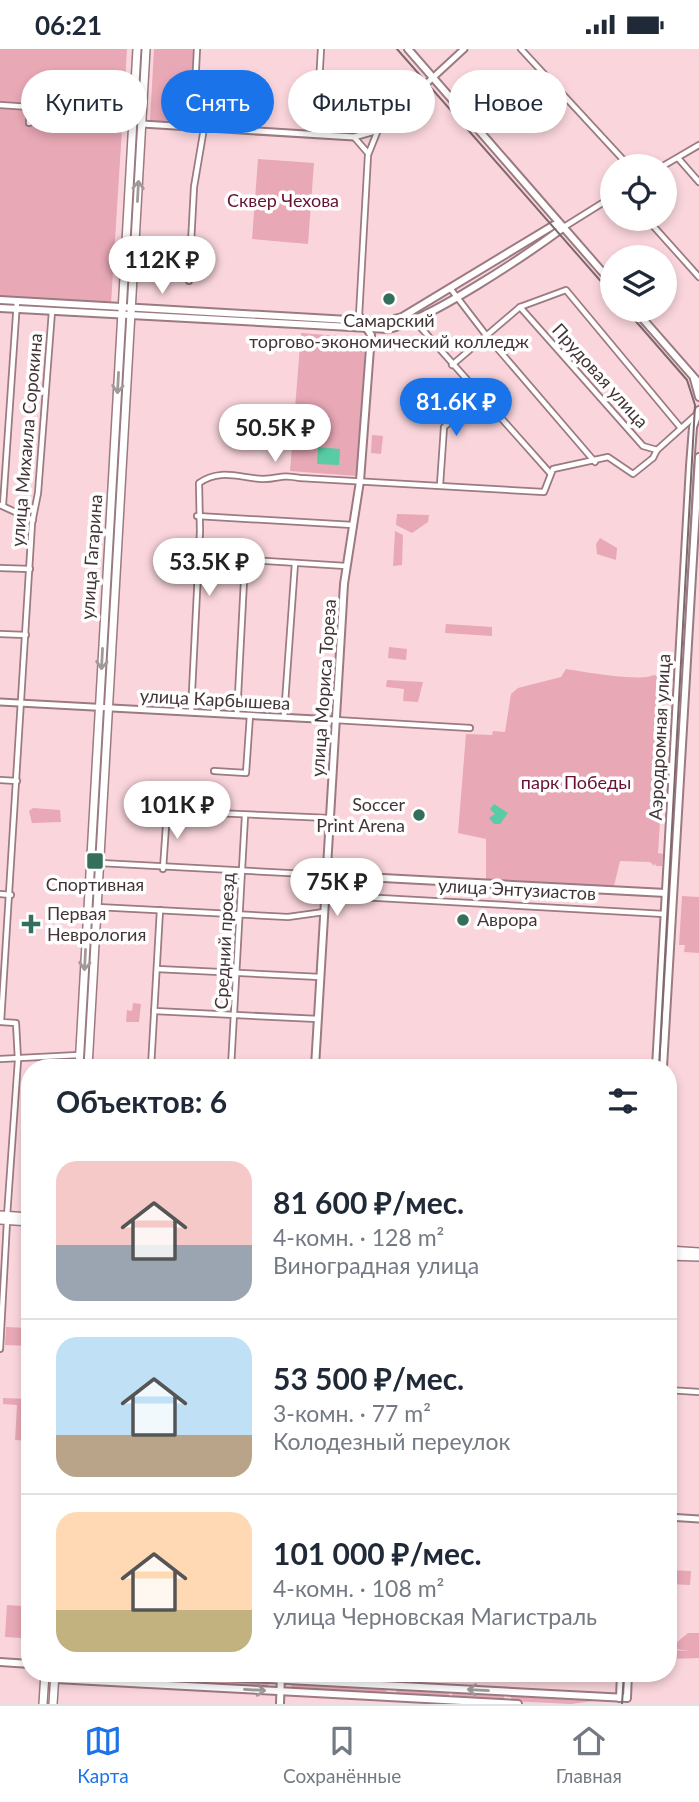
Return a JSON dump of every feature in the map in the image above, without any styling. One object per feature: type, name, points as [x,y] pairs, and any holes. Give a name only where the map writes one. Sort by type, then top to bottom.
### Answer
[{"type":"main road","name":"улица Гагарина","points":[[79,1059],[104,707],[121,311],[137,49]]},
{"type":"main road","name":"улица Гагарина","points":[[145,70],[146,49]]},
{"type":"main road","points":[[408,49],[426,70]]},
{"type":"main road","points":[[435,81],[600,269]]},
{"type":"main road","name":"улица Гагарина","points":[[105,689],[141,133]]},
{"type":"main road","points":[[551,228],[552,214]]},
{"type":"main road","points":[[313,322],[360,319],[377,322],[402,317],[551,228],[564,227]]},
{"type":"main road","points":[[0,308],[16,305],[313,322],[371,331],[395,327],[413,320],[455,297],[564,227]]},
{"type":"main road","points":[[478,271],[483,279]]},
{"type":"main road","points":[[0,300],[52,311],[121,311]]},
{"type":"main road","points":[[355,328],[360,319]]},
{"type":"main road","points":[[360,319],[371,331]]},
{"type":"main road","points":[[371,331],[377,322]]},
{"type":"main road","points":[[645,322],[696,380],[699,397]]},
{"type":"main road","name":"улица Мориса Тореза","points":[[316,1059],[346,566],[360,481],[371,331]]},
{"type":"main road","points":[[120,341],[129,342]]},
{"type":"main road","name":"Аэродромная улица","points":[[656,1059],[690,466],[698,412]]},
{"type":"main road","name":"Аэродромная улица","points":[[663,1059],[699,457]]},
{"type":"main road","name":"улица Гагарина","points":[[88,1059],[100,863],[104,707]]},
{"type":"main road","name":"улица Энтузиастов","points":[[326,875],[666,893]]},
{"type":"main road","points":[[88,907],[97,907]]},
{"type":"main road","points":[[677,1251],[699,1254]]},
{"type":"main road","points":[[677,1255],[699,1254]]},
{"type":"main road","points":[[0,1662],[21,1663]]},
{"type":"main road","points":[[43,1704],[44,1682]]},
{"type":"main road","points":[[53,1682],[53,1704]]},
{"type":"main road","points":[[129,1682],[518,1704]]},
{"type":"main road","points":[[280,1704],[281,1682]]},
{"type":"main road","points":[[374,1682],[592,1696],[623,1701]]},
{"type":"main road","points":[[622,1682],[623,1701]]},
{"type":"main road","points":[[623,1701],[626,1682]]},
{"type":"main road","points":[[592,1696],[596,1704]]},
{"type":"street","points":[[196,70],[197,49]]},
{"type":"street","points":[[316,135],[321,49]]},
{"type":"street","points":[[435,77],[464,49]]},
{"type":"street","points":[[521,49],[618,154]]},
{"type":"street","points":[[0,105],[21,106]]},
{"type":"street","points":[[274,132],[354,137],[364,133]]},
{"type":"street","points":[[189,281],[194,187],[203,133]]},
{"type":"street","points":[[360,319],[368,160],[376,133]]},
{"type":"street","points":[[354,137],[365,147],[368,160]]},
{"type":"street","points":[[699,145],[678,158],[699,182]]},
{"type":"street","points":[[564,227],[600,204]]},
{"type":"street","points":[[659,231],[699,277]]},
{"type":"street","points":[[450,288],[486,335],[595,462]]},
{"type":"street","points":[[452,365],[520,307],[566,290],[680,427]]},
{"type":"street","points":[[16,305],[2,505],[33,520]]},
{"type":"street","name":"Прудовая улица","points":[[520,307],[643,446],[657,450]]},
{"type":"street","name":"улица Михаила Сорокина","points":[[18,1060],[16,1023],[1,1022],[2,980],[11,895],[33,520],[38,493],[52,311]]},
{"type":"street","points":[[413,320],[550,473]]},
{"type":"street","points":[[440,485],[444,427],[481,396]]},
{"type":"street","points":[[191,712],[200,529],[197,516],[199,483],[209,476],[240,474],[256,478],[286,474],[300,478],[544,492],[553,469],[595,462],[608,457],[633,474],[653,458],[657,450],[698,412]]},
{"type":"street","points":[[197,516],[353,525]]},
{"type":"street","points":[[199,557],[346,566]]},
{"type":"street","points":[[237,715],[246,561]]},
{"type":"street","points":[[284,717],[295,563]]},
{"type":"street","points":[[0,568],[30,569]]},
{"type":"street","points":[[0,633],[26,635]]},
{"type":"street","name":"улица Карбышева","points":[[0,702],[470,728]]},
{"type":"street","points":[[214,771],[246,773],[250,715]]},
{"type":"street","points":[[0,780],[18,781]]},
{"type":"street","points":[[163,869],[167,811],[329,818]]},
{"type":"street","name":"Средний проезд","points":[[232,1059],[245,816]]},
{"type":"street","points":[[100,863],[173,870],[181,866],[326,875]]},
{"type":"street","points":[[0,894],[11,895]]},
{"type":"street","name":"улица Энтузиастов","points":[[325,895],[664,914]]},
{"type":"street","points":[[97,907],[296,917],[324,912]]},
{"type":"street","points":[[152,1059],[160,910]]},
{"type":"street","points":[[157,969],[320,977]]},
{"type":"street","points":[[155,1011],[318,1019]]},
{"type":"street","points":[[30,1059],[79,1055]]},
{"type":"street","points":[[0,1059],[21,1060]]},
{"type":"street","points":[[0,1349],[4,1220],[18,1060]]},
{"type":"street","points":[[677,1391],[699,1392]]},
{"type":"street","points":[[677,1518],[699,1519]]},
{"type":"green space","points":[[0,49],[127,49],[126,70],[21,70],[21,133],[122,133],[111,304],[0,297]]},
{"type":"green space","points":[[139,49],[142,49],[141,70],[138,70]]},
{"type":"green space","points":[[154,49],[195,49],[194,70],[161,70],[161,122],[150,121]]},
{"type":"green space","points":[[135,133],[138,133],[129,301],[126,301]]},
{"type":"green space","name":"Сквер Чехова","points":[[258,159],[314,163],[308,244],[252,239]]},
{"type":"green space","points":[[301,333],[366,338],[356,476],[290,471]]},
{"type":"green space","points":[[124,344],[126,345],[117,497],[115,496]]},
{"type":"green space","points":[[372,435],[383,436],[381,454],[371,453]]},
{"type":"green space","points":[[114,501],[117,502],[106,687],[104,686]]},
{"type":"green space","points":[[397,514],[429,515],[428,522],[412,533],[396,525]]},
{"type":"green space","points":[[395,531],[403,535],[402,565],[393,566]]},
{"type":"green space","points":[[600,538],[617,548],[616,560],[597,554],[596,544]]},
{"type":"green space","points":[[446,624],[492,627],[492,636],[445,633]]},
{"type":"green space","points":[[389,647],[407,649],[406,660],[388,658]]},
{"type":"green space","name":"парк Победы","points":[[566,669],[625,677],[654,675],[665,678],[663,716],[667,713],[658,853],[663,854],[662,866],[656,866],[655,863],[654,866],[650,862],[620,861],[614,886],[486,880],[486,839],[458,833],[466,734],[492,735],[493,731],[505,732],[511,694],[518,688],[561,677]]},
{"type":"green space","points":[[387,680],[423,682],[418,702],[403,701],[404,689],[386,687]]},
{"type":"green space","points":[[104,714],[106,715],[94,897],[92,896]]},
{"type":"green space","points":[[33,808],[60,810],[61,822],[32,823],[29,811]]},
{"type":"green space","points":[[682,896],[699,897],[699,953],[684,952],[685,945],[679,945]]},
{"type":"green space","points":[[90,926],[85,1059],[82,1059]]},
{"type":"green space","points":[[133,1003],[141,1004],[139,1022],[126,1022],[127,1010],[132,1011]]},
{"type":"green space","points":[[6,1327],[21,1328],[21,1346],[5,1345]]},
{"type":"green space","points":[[3,1398],[21,1399],[21,1440],[15,1440],[17,1405],[3,1404]]},
{"type":"green space","points":[[677,1570],[691,1571],[690,1585],[677,1584]]},
{"type":"green space","points":[[7,1605],[21,1606],[21,1638],[5,1637]]},
{"type":"green space","points":[[688,1633],[699,1633],[699,1658],[677,1659],[677,1650],[690,1651],[677,1649],[677,1642]]},
{"type":"green space","points":[[180,1682],[269,1682],[268,1688]]},
{"type":"green space","points":[[292,1682],[387,1686],[386,1694],[291,1689]]},
{"type":"green space","points":[[397,1687],[449,1690],[449,1697],[396,1694]]},
{"type":"green space","points":[[453,1690],[504,1693],[504,1700],[452,1697]]},
{"type":"green space","points":[[511,1693],[592,1698],[594,1701],[571,1704],[511,1701]]},
{"type":"shaded area","points":[[318,447],[340,449],[339,465],[317,464]]},
{"type":"shaded area","points":[[494,804],[508,813],[500,824],[494,824],[489,818],[495,814],[490,809]]},
{"type":"tram line","points":[[397,49],[600,280]]},
{"type":"tram line","points":[[636,322],[687,380],[695,405],[659,1059]]},
{"type":"tram line","points":[[622,1704],[623,1682]]},
{"type":"place","name":"Самарский торгово-экономический колледж","points":[[389,299]]},
{"type":"place","name":"Soccer Print Arena","points":[[419,815]]},
{"type":"place","name":"Спортивная","points":[[95,861]]},
{"type":"place","name":"Аврора","points":[[463,920]]},
{"type":"place","name":"Первая Неврология","points":[[31,924]]}]
